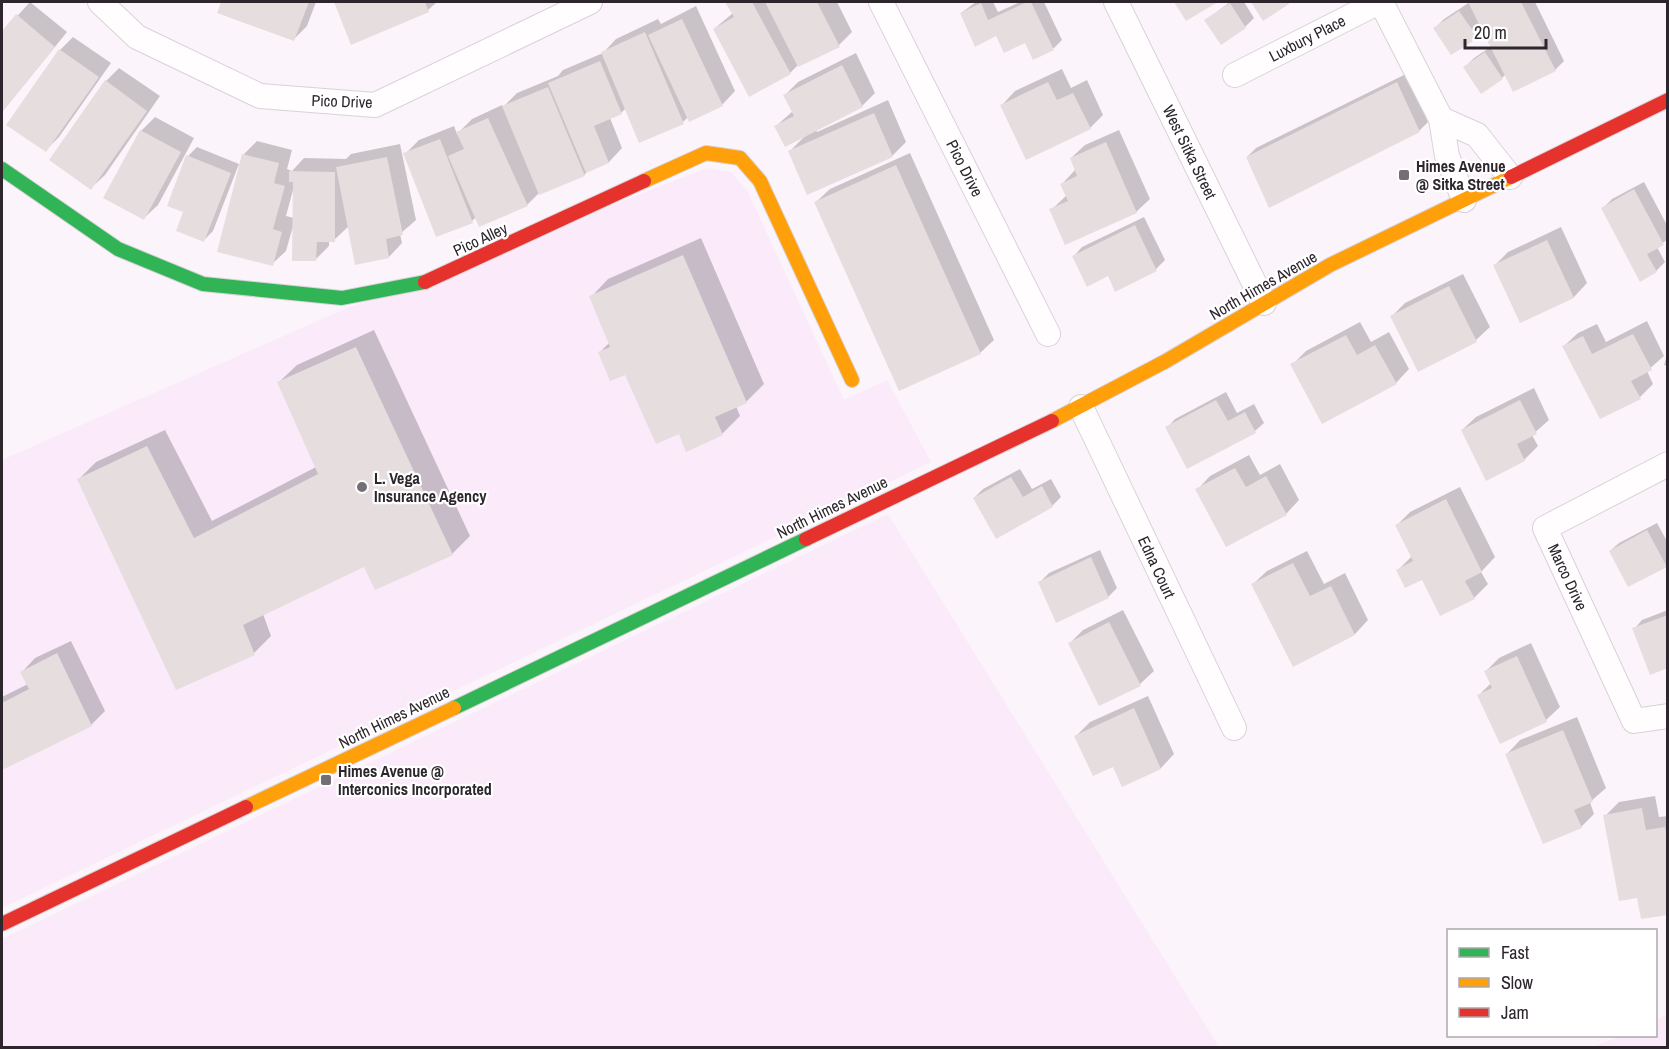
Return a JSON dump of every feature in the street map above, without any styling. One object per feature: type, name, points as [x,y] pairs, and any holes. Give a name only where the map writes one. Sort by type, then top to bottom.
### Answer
[{"type":"street","name":"Pico Drive","points":[[100,2],[137,37],[260,96],[375,105],[590,2]]},
{"type":"street","name":"Pico Drive","points":[[881,2],[1048,334]]},
{"type":"street","name":"West Sitka Street","points":[[1116,2],[1264,303]]},
{"type":"street","name":"Luxbury Place","points":[[1235,75],[1380,2]]},
{"type":"street","points":[[1380,2],[1441,119],[1447,156],[1464,200]]},
{"type":"street","name":"North Himes Avenue","points":[[2,924],[1081,407],[1166,361],[1330,265],[1668,100]]},
{"type":"street","points":[[1441,119],[1477,135],[1510,177]]},
{"type":"street","name":"Pico Alley","points":[[2,169],[118,249],[202,284],[342,298],[426,282],[706,153],[740,158],[760,181],[852,380]]},
{"type":"street","name":"Edna Court","points":[[1081,407],[1234,728]]},
{"type":"street","name":"Marco Drive","points":[[1668,464],[1545,528],[1634,721],[1668,716]]},
{"type":"shaded area","points":[[707,168],[731,172],[747,190],[844,400],[887,380],[931,462],[2,908],[2,460],[338,312]]},
{"type":"shaded area","points":[[888,514],[1219,1047],[2,1048],[2,939]]},
{"type":"shaded area","points":[[1667,1014],[1667,1047],[1593,1047],[1618,1037],[1657,1037],[1657,1019]]},
{"type":"building","points":[[221,2],[309,2],[294,41],[217,13]]},
{"type":"building","points":[[334,2],[425,2],[429,12],[351,45]]},
{"type":"building","points":[[725,2],[752,2],[791,74],[749,97],[713,29],[734,17]]},
{"type":"building","points":[[765,2],[817,2],[840,47],[798,67]]},
{"type":"building","points":[[1031,2],[1054,50],[1033,60],[1025,43],[1004,53],[996,36],[975,47],[960,13],[981,3],[988,20]]},
{"type":"building","points":[[1174,2],[1218,2],[1186,21]]},
{"type":"building","points":[[1251,2],[1288,2],[1289,4],[1263,21]]},
{"type":"building","points":[[1468,2],[1521,2],[1556,71],[1513,92]]},
{"type":"building","points":[[1230,3],[1246,28],[1221,45],[1204,20]]},
{"type":"building","points":[[1459,11],[1478,38],[1451,55],[1433,28]]},
{"type":"building","points":[[16,14],[55,47],[2,112],[2,31]]},
{"type":"building","points":[[682,19],[723,106],[689,122],[648,35]]},
{"type":"building","points":[[645,32],[684,124],[639,143],[601,52]]},
{"type":"building","points":[[59,49],[99,77],[46,152],[6,125]]},
{"type":"building","points":[[1485,52],[1503,79],[1481,94],[1463,67]]},
{"type":"building","points":[[600,61],[622,114],[594,126],[609,163],[586,173],[548,83]]},
{"type":"building","points":[[842,65],[863,107],[785,147],[774,126],[794,116],[783,95]]},
{"type":"building","points":[[105,80],[147,111],[91,190],[49,160]]},
{"type":"building","points":[[1048,82],[1057,100],[1073,93],[1091,129],[1026,160],[1000,105]]},
{"type":"building","points":[[1397,82],[1420,132],[1269,208],[1246,157]]},
{"type":"building","points":[[548,87],[585,176],[539,195],[502,106]]},
{"type":"building","points":[[874,113],[893,157],[807,195],[788,151]]},
{"type":"building","points":[[488,118],[528,206],[479,227],[448,156],[464,149],[456,132]]},
{"type":"building","points":[[140,130],[181,152],[144,220],[103,198]]},
{"type":"building","points":[[440,139],[473,223],[436,237],[403,153]]},
{"type":"building","points":[[1106,142],[1137,213],[1065,245],[1049,209],[1068,201],[1060,184],[1077,176],[1070,158]]},
{"type":"building","points":[[242,154],[279,163],[274,183],[285,186],[273,229],[282,232],[273,266],[217,252]]},
{"type":"building","points":[[186,155],[231,173],[204,242],[176,231],[183,212],[167,206]]},
{"type":"building","points":[[387,157],[403,235],[386,239],[389,258],[355,265],[336,167]]},
{"type":"building","points":[[896,165],[981,354],[899,391],[814,202]]},
{"type":"building","points":[[289,171],[335,172],[335,242],[317,242],[316,261],[292,261],[293,182],[289,182]]},
{"type":"building","points":[[1634,189],[1664,245],[1647,254],[1657,272],[1640,282],[1601,208]]},
{"type":"building","points":[[1135,225],[1157,271],[1115,292],[1108,276],[1087,287],[1072,256]]},
{"type":"building","points":[[1547,240],[1574,298],[1520,323],[1493,265]]},
{"type":"building","points":[[683,255],[747,403],[715,417],[723,435],[686,452],[679,434],[656,444],[625,375],[610,381],[598,352],[610,347],[589,296]]},
{"type":"building","points":[[1449,286],[1477,342],[1418,372],[1390,316]]},
{"type":"building","points":[[1633,334],[1652,370],[1631,381],[1641,399],[1600,419],[1562,346],[1583,336],[1592,354]]},
{"type":"building","points":[[1346,335],[1357,355],[1375,345],[1397,384],[1322,424],[1290,364]]},
{"type":"building","points":[[356,347],[453,555],[375,590],[364,567],[243,625],[255,655],[176,690],[77,479],[147,446],[194,538],[318,474],[277,382]]},
{"type":"building","points":[[1216,400],[1228,421],[1245,412],[1256,433],[1187,469],[1165,427]]},
{"type":"building","points":[[1520,400],[1537,434],[1517,444],[1525,461],[1486,481],[1461,430]]},
{"type":"building","points":[[1235,468],[1246,487],[1266,476],[1287,515],[1226,547],[1195,489]]},
{"type":"building","points":[[1011,477],[1023,497],[1042,486],[1053,507],[996,539],[973,498]]},
{"type":"building","points":[[1446,499],[1482,572],[1465,581],[1475,599],[1440,616],[1422,580],[1405,588],[1396,570],[1413,561],[1395,525]]},
{"type":"building","points":[[1647,530],[1667,567],[1628,587],[1609,551]]},
{"type":"building","points":[[1091,557],[1109,598],[1056,623],[1038,582]]},
{"type":"building","points":[[1293,563],[1310,596],[1331,586],[1355,635],[1293,667],[1251,584]]},
{"type":"building","points":[[1668,615],[1668,668],[1650,675],[1632,628]]},
{"type":"building","points":[[1109,622],[1141,686],[1099,706],[1068,643]]},
{"type":"building","points":[[57,653],[92,726],[2,770],[2,703],[29,689],[20,672]]},
{"type":"building","points":[[1517,656],[1547,722],[1500,744],[1477,695],[1492,688],[1484,671]]},
{"type":"building","points":[[1134,708],[1161,769],[1122,787],[1113,767],[1093,776],[1074,736]]},
{"type":"building","points":[[1563,730],[1593,802],[1574,810],[1582,828],[1543,844],[1505,754]]},
{"type":"building","points":[[1642,808],[1646,830],[1665,827],[1668,842],[1668,915],[1641,919],[1637,898],[1619,901],[1603,815]]},
{"type":"traffic: fast","points":[[2,169],[118,249],[203,284],[342,298],[425,282]]},
{"type":"traffic: fast","points":[[454,708],[806,539]]},
{"type":"traffic: slow","points":[[644,181],[706,153],[740,158],[760,181],[852,380]]},
{"type":"traffic: slow","points":[[1052,421],[1166,361],[1330,265],[1511,177]]},
{"type":"traffic: slow","points":[[246,807],[454,708]]},
{"type":"traffic: jam","points":[[1511,177],[1668,100]]},
{"type":"traffic: jam","points":[[425,282],[644,181]]},
{"type":"traffic: jam","points":[[806,539],[1052,421]]},
{"type":"traffic: jam","points":[[2,924],[246,807]]},
{"type":"place","name":"Himes Avenue @ Sitka Street","points":[[1404,175]]},
{"type":"place","name":"L. Vega Insurance Agency","points":[[362,487]]},
{"type":"place","name":"Himes Avenue @ Interconics Incorporated","points":[[326,780]]}]
